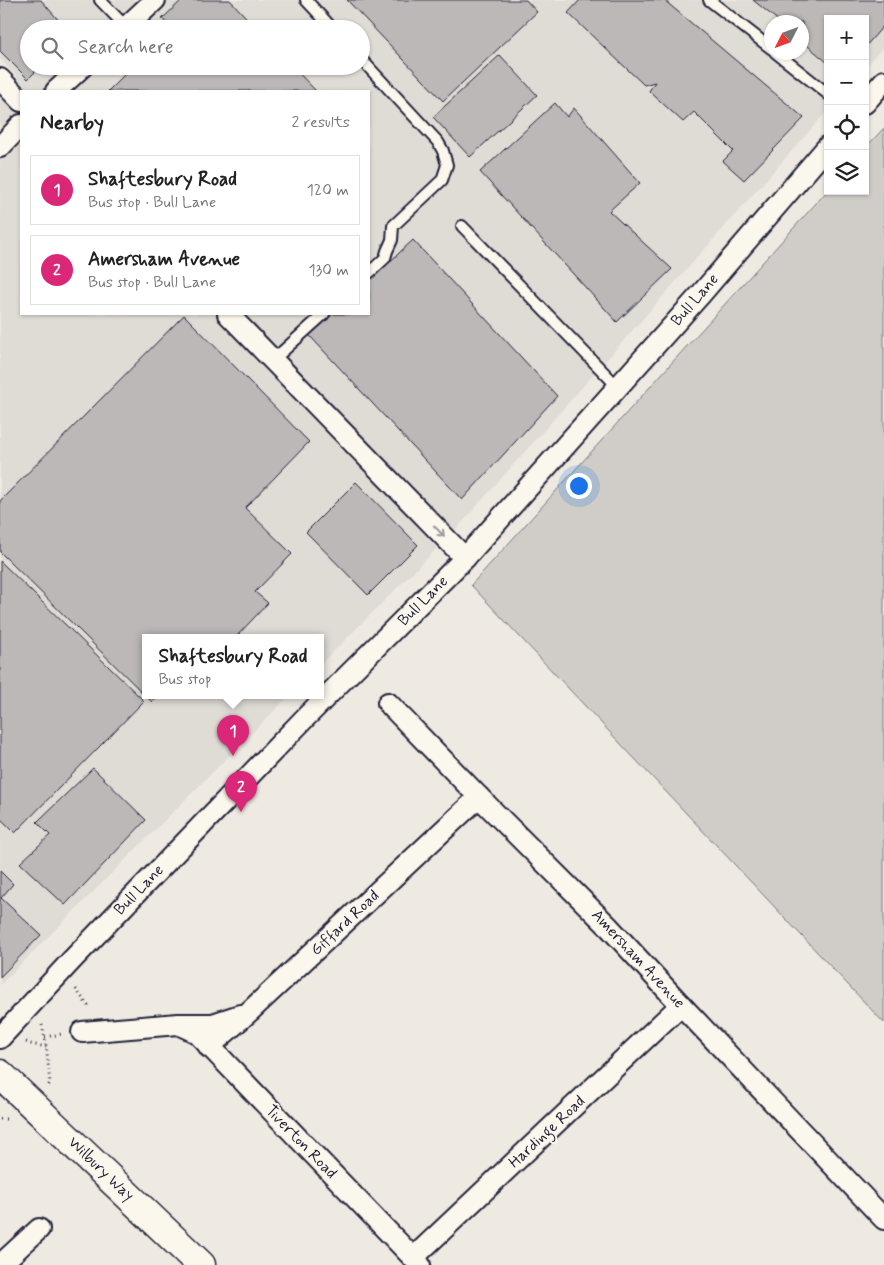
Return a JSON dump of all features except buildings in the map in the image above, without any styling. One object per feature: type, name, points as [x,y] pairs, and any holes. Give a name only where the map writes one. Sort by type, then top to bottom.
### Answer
[{"type":"street","points":[[134,20],[155,0]]},
{"type":"street","points":[[57,90],[73,75]]},
{"type":"street","points":[[0,79],[20,100]]},
{"type":"street","points":[[869,99],[884,82]]},
{"type":"street","points":[[0,147],[20,126]]},
{"type":"street","name":"Bull Lane","points":[[0,1038],[311,712],[465,558],[701,294],[825,150]]},
{"type":"street","points":[[229,315],[465,558]]},
{"type":"street","name":"Amersham Avenue","points":[[388,703],[608,926],[681,1006],[884,1219]]},
{"type":"street","name":"Giffard Road","points":[[209,1047],[480,797]]},
{"type":"street","name":"Hardinge Road","points":[[417,1261],[681,1006]]},
{"type":"street","points":[[87,1032],[178,1024],[213,1024],[250,1011]]},
{"type":"street","name":"Tiverton Road","points":[[178,1024],[196,1033],[417,1261]]},
{"type":"street","name":"Wilbury Way","points":[[0,1074],[201,1265]]},
{"type":"street","points":[[0,1265],[39,1229]]},
{"type":"lane","points":[[100,0],[118,20]]},
{"type":"lane","points":[[306,0],[325,20]]},
{"type":"lane","points":[[709,0],[764,43]]},
{"type":"lane","points":[[785,60],[824,91]]},
{"type":"lane","points":[[370,69],[438,142],[447,165],[442,180],[393,226],[392,240],[385,258],[370,272]]},
{"type":"lane","points":[[462,226],[618,387]]},
{"type":"lane","points":[[272,360],[323,315]]},
{"type":"path","points":[[61,972],[79,992],[88,1006],[87,1032]]},
{"type":"path","points":[[42,1026],[50,1083],[46,1090]]},
{"type":"path","points":[[23,1040],[46,1047]]},
{"type":"shaded area","points":[[0,0],[884,0],[884,46],[869,63],[869,15],[824,15],[824,115],[459,526],[324,661],[324,634],[142,634],[142,699],[286,699],[0,985],[0,91],[16,76],[0,59]]},
{"type":"shaded area","points":[[884,128],[884,1023],[471,585],[824,194],[869,195],[869,144]]},
{"type":"place","name":"Shaftesbury Road","points":[[233,756]]},
{"type":"place","name":"Amersham Avenue","points":[[241,812]]}]
